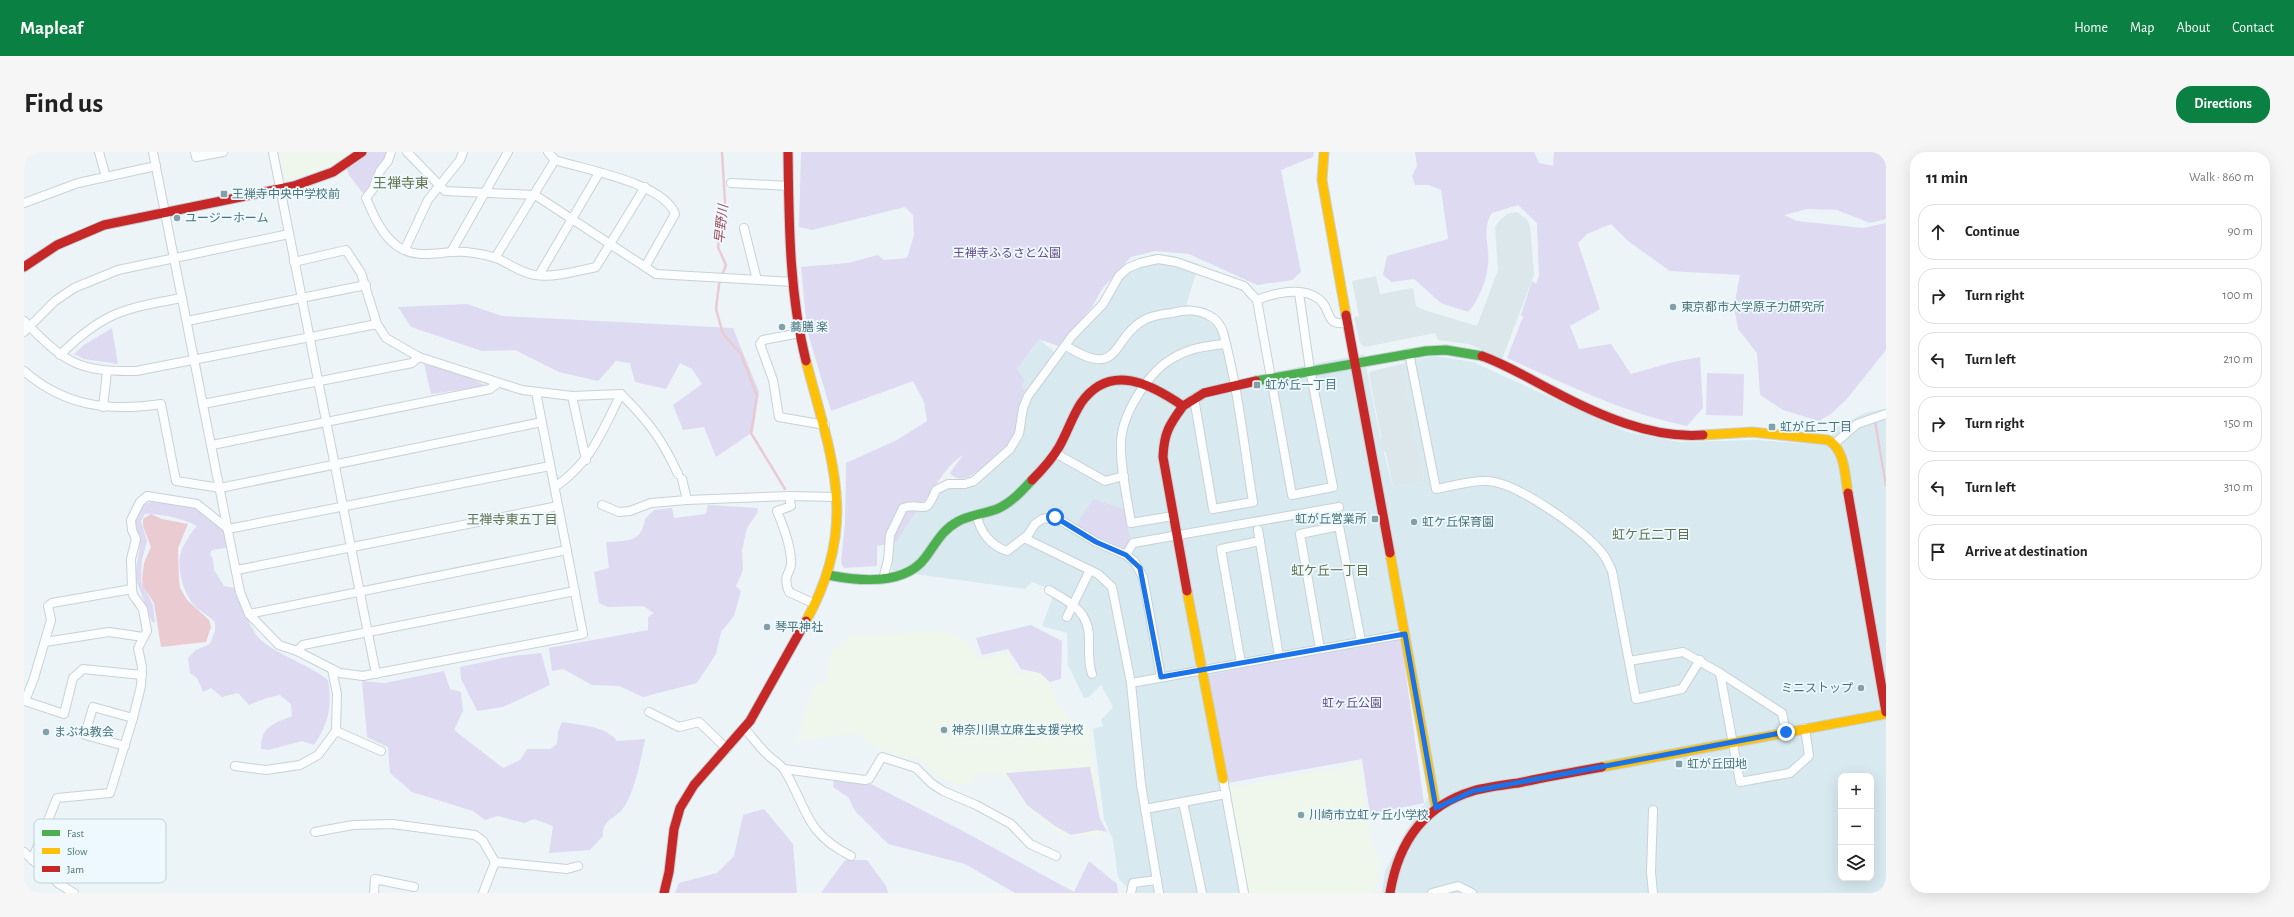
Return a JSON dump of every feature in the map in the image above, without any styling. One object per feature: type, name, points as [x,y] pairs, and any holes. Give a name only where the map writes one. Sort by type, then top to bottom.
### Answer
[{"type":"street","points":[[99,152],[106,177]]},
{"type":"street","points":[[153,152],[240,592],[249,614],[279,645],[297,651],[332,669],[356,676],[376,674],[583,634],[536,392]]},
{"type":"street","points":[[195,152],[196,157],[223,152]]},
{"type":"street","points":[[273,152],[376,674]]},
{"type":"street","points":[[24,268],[53,247],[80,233],[118,221],[281,189],[320,178],[345,165],[362,152]]},
{"type":"street","points":[[391,152],[388,161],[380,171],[373,189],[368,192],[366,198],[384,234],[405,250],[413,253],[426,255],[465,252],[495,258],[521,271],[539,275],[596,267],[645,187]]},
{"type":"street","points":[[407,152],[445,191],[459,193],[486,192],[535,195],[656,274],[794,282]]},
{"type":"street","points":[[405,250],[419,216],[439,186],[460,160],[463,152]]},
{"type":"street","points":[[451,252],[508,152]]},
{"type":"street","points":[[548,152],[555,160],[645,187],[672,204],[675,214],[645,266]]},
{"type":"street","points":[[664,893],[670,878],[671,843],[680,807],[706,768],[727,749],[759,709],[772,679],[815,604],[828,576],[835,546],[837,497],[836,479],[825,424],[800,332],[794,282],[788,152]]},
{"type":"street","points":[[1324,152],[1322,180],[1346,323],[1355,363],[1436,808]]},
{"type":"street","points":[[495,258],[535,195],[555,160]]},
{"type":"street","points":[[24,203],[78,183],[156,166]]},
{"type":"street","points":[[539,275],[599,173]]},
{"type":"street","points":[[730,183],[789,186]]},
{"type":"street","points":[[744,228],[757,280]]},
{"type":"street","points":[[289,234],[118,270],[74,288],[55,301],[26,327],[60,355],[91,370],[107,372],[136,372],[377,324]]},
{"type":"street","points":[[294,262],[346,250],[357,264],[366,285],[377,324],[386,338],[419,356],[498,383],[536,392],[572,396],[620,394],[653,428],[665,446],[680,476],[687,500]]},
{"type":"street","points":[[883,579],[890,535],[903,508],[926,508],[930,505],[936,490],[948,484],[965,484],[974,481],[1010,449],[1019,434],[1023,408],[1028,396],[1072,336],[1103,304],[1119,276],[1128,268],[1147,260],[1158,259],[1196,268],[1244,286],[1257,300],[1292,495],[1333,487],[1310,370],[1299,292]]},
{"type":"street","points":[[187,321],[366,285]]},
{"type":"street","points":[[1257,300],[1276,294],[1299,292],[1319,299],[1332,321],[1338,324],[1346,323]]},
{"type":"street","points":[[60,355],[79,336],[97,322],[116,313],[139,306],[182,298]]},
{"type":"street","points":[[1066,346],[1082,356],[1093,360],[1101,359],[1115,353],[1128,334],[1146,319],[1184,310],[1195,310],[1217,321],[1223,332],[1253,502],[1213,510],[1194,398]]},
{"type":"street","points":[[800,332],[762,340],[760,344],[773,380],[778,417],[825,424]]},
{"type":"street","points":[[1173,516],[1131,523],[1124,476],[1121,439],[1132,406],[1146,382],[1173,358],[1188,350],[1224,344]]},
{"type":"street","points":[[1244,893],[1201,670],[1163,457],[1164,438],[1170,423],[1183,406],[1194,398],[1216,389],[1233,385],[1310,370],[1441,348],[1474,352],[1572,401],[1618,422],[1641,428],[1671,434],[1746,432],[1775,433],[1822,438],[1834,444],[1843,463],[1886,713],[1473,791],[1436,808],[1421,821],[1406,840],[1392,876],[1390,893]]},
{"type":"street","points":[[1409,354],[1436,489],[1472,482],[1488,481],[1503,484],[1518,491],[1579,530],[1605,555],[1612,570],[1636,699],[1682,689],[1700,660]]},
{"type":"street","points":[[204,404],[412,363],[419,356]]},
{"type":"street","points":[[24,371],[38,384],[88,405],[137,408],[160,404],[176,481],[220,488],[542,422]]},
{"type":"street","points":[[103,407],[107,372]]},
{"type":"street","points":[[828,576],[883,579],[908,573],[922,563],[946,530],[955,523],[995,510],[1013,499],[1055,452],[1082,402],[1091,392],[1115,381],[1135,379],[1146,382],[1183,406]]},
{"type":"street","points":[[212,445],[490,390],[498,383]]},
{"type":"street","points":[[555,487],[574,474],[586,460],[620,394]]},
{"type":"street","points":[[572,396],[586,460]]},
{"type":"street","points":[[1834,444],[1857,424],[1886,414]]},
{"type":"street","points":[[1055,452],[1105,481],[1124,476]]},
{"type":"street","points":[[228,529],[550,466]]},
{"type":"street","points":[[602,505],[619,512],[630,511],[651,503],[687,500],[789,496],[837,497]]},
{"type":"street","points":[[789,496],[791,506],[777,511],[790,549],[792,562],[785,576],[785,582],[790,592],[815,604]]},
{"type":"street","points":[[49,819],[57,798],[110,793],[125,746],[133,718],[142,675],[138,648],[147,631],[143,608],[133,595],[131,559],[136,539],[131,520],[144,497],[162,498],[198,504],[228,529]]},
{"type":"street","points":[[236,570],[558,506]]},
{"type":"street","points":[[1126,555],[1133,543],[1339,507]]},
{"type":"street","points":[[978,516],[985,536],[998,548],[1007,551],[1024,538],[1035,524],[1042,519],[1055,517],[1096,542],[1126,555],[1140,568],[1143,577],[1161,677]]},
{"type":"street","points":[[1320,649],[1300,534],[1340,526],[1361,641]]},
{"type":"street","points":[[1258,530],[1279,656]]},
{"type":"street","points":[[1024,538],[1090,570],[1105,579],[1114,594],[1131,683],[1145,809],[1159,893]]},
{"type":"street","points":[[1240,663],[1221,549],[1260,541]]},
{"type":"street","points":[[249,614],[567,550]]},
{"type":"street","points":[[1067,617],[1090,570]]},
{"type":"street","points":[[132,589],[52,603],[48,606],[51,620],[34,678],[25,701],[64,714],[73,678],[83,669],[142,675]]},
{"type":"street","points":[[1049,590],[1074,604],[1083,615],[1088,628],[1089,664],[1092,674]]},
{"type":"street","points":[[297,651],[303,645],[575,591]]},
{"type":"street","points":[[45,642],[109,632],[143,637]]},
{"type":"street","points":[[1131,683],[1405,634]]},
{"type":"street","points":[[1629,661],[1683,652],[1700,660],[1782,713],[1786,732]]},
{"type":"street","points":[[235,766],[266,770],[300,765],[318,755],[336,731],[337,694],[332,669]]},
{"type":"street","points":[[1720,673],[1740,782],[1790,773],[1810,756],[1805,728]]},
{"type":"street","points":[[125,746],[85,735],[93,707],[133,718]]},
{"type":"street","points":[[649,712],[678,727],[699,722],[727,749]]},
{"type":"street","points":[[744,729],[770,757],[784,769],[806,814],[818,833],[826,842],[851,856]]},
{"type":"street","points":[[336,731],[381,751]]},
{"type":"street","points":[[784,769],[865,780],[869,779],[882,757],[916,768],[930,783],[943,791],[976,805],[1011,824],[1030,844],[1056,856]]},
{"type":"street","points":[[1145,809],[1226,794]]},
{"type":"street","points":[[1183,802],[1202,893]]},
{"type":"street","points":[[1653,810],[1651,872],[1653,893]]},
{"type":"street","points":[[315,832],[353,825],[392,824],[475,835],[483,841],[495,862]]},
{"type":"street","points":[[24,852],[32,860],[34,855]]},
{"type":"street","points":[[495,862],[567,869],[578,866]]},
{"type":"street","points":[[483,893],[495,862]]},
{"type":"street","points":[[374,893],[375,879],[414,887]]},
{"type":"street","points":[[1132,893],[1133,883],[1157,880]]},
{"type":"street","points":[[59,884],[59,893]]},
{"type":"street","points":[[59,884],[74,893]]},
{"type":"street","points":[[1432,893],[1458,886],[1472,893]]},
{"type":"shaded area","points":[[280,152],[352,152],[322,170],[286,180]]},
{"type":"shaded area","points":[[1517,212],[1527,220],[1530,226],[1534,275],[1502,359],[1469,344],[1438,340],[1435,333],[1365,347],[1360,343],[1354,317],[1359,316],[1352,281],[1376,276],[1380,294],[1413,288],[1416,306],[1421,309],[1477,326],[1498,270],[1495,227],[1507,214]]},
{"type":"shaded area","points":[[1155,254],[1174,256],[1199,264],[1186,305],[1204,308],[1215,313],[1229,333],[1236,376],[1238,379],[1364,354],[1381,442],[1393,487],[1424,481],[1402,364],[1417,359],[1434,356],[1473,362],[1627,432],[1678,442],[1757,440],[1825,445],[1837,427],[1867,412],[1886,409],[1886,893],[1382,893],[1385,871],[1407,829],[1429,797],[1405,634],[1228,783],[1248,893],[1130,893],[1128,888],[1118,878],[1113,840],[1104,819],[1093,729],[1103,726],[1101,720],[1113,707],[1101,685],[1089,697],[1084,698],[1068,665],[1067,633],[1042,626],[1055,591],[1032,582],[1025,589],[892,571],[893,539],[906,501],[941,483],[966,479],[974,475],[1014,439],[1018,427],[1022,394],[1021,388],[1025,380],[1017,369],[1039,339],[1056,353],[1101,301],[1116,274],[1129,263]]},
{"type":"shaded area","points":[[1402,364],[1424,481],[1393,487],[1386,453],[1380,447],[1381,437],[1369,374],[1372,371]]},
{"type":"shaded area","points":[[151,514],[162,519],[188,524],[178,548],[180,588],[187,600],[209,620],[211,627],[206,642],[161,647],[154,603],[143,586],[142,579],[144,563],[151,547],[143,526],[143,519]]},
{"type":"shaded area","name":"神奈川県立麻生支援学校","points":[[937,631],[951,633],[964,639],[978,659],[1009,653],[1014,675],[1042,669],[1062,710],[1074,721],[1088,725],[1098,788],[1101,835],[1061,836],[1027,807],[1005,775],[978,774],[971,783],[958,785],[936,775],[921,760],[886,752],[855,734],[796,740],[814,684],[826,681],[831,649],[841,647],[848,636]]},
{"type":"shaded area","name":"川崎市立虹ヶ丘小学校","points":[[1360,764],[1371,842],[1380,861],[1374,893],[1248,893],[1229,788]]},
{"type":"green space","points":[[364,152],[390,152],[378,176],[365,196],[349,175],[346,166]]},
{"type":"green space","name":"王禅寺ふるさと公園","points":[[801,152],[1314,152],[1313,157],[1281,170],[1301,272],[1292,280],[1257,285],[1189,254],[1155,251],[1131,257],[1102,289],[1092,307],[1058,346],[1039,339],[1017,369],[1025,380],[1021,388],[1026,390],[1022,394],[1018,429],[1011,443],[976,472],[964,479],[959,479],[950,473],[963,455],[946,471],[909,522],[897,542],[877,546],[877,566],[844,568],[841,563],[845,523],[846,463],[897,440],[927,421],[924,402],[913,381],[831,411],[807,330],[801,267],[848,263],[878,255],[884,260],[907,258],[914,235],[913,215],[905,207],[812,230],[799,227]]},
{"type":"green space","points":[[1415,152],[1534,152],[1539,163],[1553,166],[1554,152],[1886,152],[1886,219],[1870,223],[1837,210],[1807,209],[1784,215],[1797,221],[1863,228],[1886,223],[1886,350],[1846,400],[1832,413],[1819,421],[1783,410],[1760,395],[1757,353],[1738,329],[1734,307],[1740,275],[1670,271],[1628,241],[1611,224],[1587,234],[1578,243],[1600,309],[1570,326],[1579,349],[1611,344],[1631,374],[1673,362],[1700,357],[1703,408],[1687,426],[1640,414],[1573,388],[1507,358],[1523,317],[1521,315],[1532,281],[1536,284],[1539,276],[1537,223],[1518,205],[1492,213],[1489,219],[1486,232],[1488,257],[1486,277],[1479,296],[1468,312],[1441,303],[1414,279],[1392,282],[1383,275],[1387,256],[1448,239],[1441,190],[1429,185],[1415,185],[1412,176],[1417,166]]},
{"type":"green space","points":[[467,304],[502,316],[733,328],[759,392],[753,432],[716,457],[704,427],[683,430],[673,405],[702,384],[692,369],[680,363],[666,389],[635,382],[630,363],[616,361],[598,381],[559,372],[515,350],[482,351],[411,327],[398,307]]},
{"type":"green space","points":[[112,328],[118,364],[84,359],[74,354],[84,345]]},
{"type":"green space","points":[[424,364],[458,373],[487,386],[431,394]]},
{"type":"green space","points":[[1707,373],[1744,374],[1743,416],[1706,415]]},
{"type":"green space","points":[[1093,499],[1124,509],[1130,539],[1125,551],[1075,527]]},
{"type":"green space","points":[[154,501],[192,505],[223,527],[230,547],[212,550],[210,554],[213,559],[214,570],[224,586],[235,588],[253,631],[271,648],[320,674],[328,680],[330,698],[328,714],[323,729],[314,745],[302,741],[268,750],[261,749],[263,735],[269,727],[292,716],[291,704],[280,695],[249,705],[238,693],[222,697],[211,688],[203,692],[197,678],[190,673],[188,658],[196,650],[210,644],[215,631],[215,622],[193,604],[185,590],[180,574],[182,549],[197,526],[172,517],[157,514],[145,514],[141,521],[147,541],[142,560],[141,581],[153,605],[155,622],[152,622],[135,577],[140,544],[135,522],[139,510],[145,504]]},
{"type":"green space","points":[[708,505],[757,508],[758,512],[747,528],[742,551],[743,570],[736,586],[741,591],[734,616],[721,632],[716,654],[697,683],[643,697],[619,686],[592,685],[563,669],[552,671],[549,648],[648,630],[648,617],[654,613],[643,606],[608,607],[599,603],[594,572],[609,568],[606,542],[626,541],[637,537],[643,527],[645,519],[654,510],[672,508],[674,518],[706,514]]},
{"type":"green space","points":[[1031,625],[1062,641],[1061,679],[1050,682],[1040,673],[1021,669],[1008,649],[982,655],[976,638]]},
{"type":"green space","name":"虹ヶ丘公園","points":[[1400,634],[1424,803],[1370,814],[1362,759],[1228,783],[1207,676]]},
{"type":"green space","points":[[541,653],[550,685],[503,707],[477,711],[461,679],[460,667],[513,656]]},
{"type":"green space","points":[[444,671],[450,689],[461,692],[463,711],[454,730],[503,768],[520,760],[527,749],[550,749],[557,744],[558,732],[562,722],[600,729],[612,736],[617,741],[645,739],[637,774],[628,800],[621,811],[607,823],[603,830],[603,836],[590,850],[549,853],[553,826],[534,819],[524,823],[498,816],[485,820],[473,811],[412,792],[390,773],[388,747],[367,737],[362,681],[385,683]]},
{"type":"green space","points":[[1090,767],[1100,819],[1107,832],[1097,830],[1071,835],[1055,826],[1027,805],[1006,773]]},
{"type":"green space","points":[[834,779],[867,782],[963,831],[1074,892],[1089,861],[1117,884],[1118,893],[1015,893],[965,864],[888,844],[855,811],[848,797],[833,787]]},
{"type":"green space","points":[[764,809],[793,844],[797,893],[675,893],[679,883],[717,873],[734,856],[743,815]]},
{"type":"green space","points":[[845,860],[867,860],[886,886],[888,893],[821,893]]},
{"type":"waterway","name":"早野川","points":[[722,152],[725,202],[718,247],[726,265],[719,284],[716,309],[723,334],[741,354],[757,396],[751,433],[785,489]]},
{"type":"waterway","points":[[1875,421],[1886,486]]},
{"type":"traffic: fast","points":[[1256,381],[1426,351],[1446,350],[1482,356]]},
{"type":"traffic: fast","points":[[828,575],[866,580],[893,577],[905,573],[916,567],[925,558],[943,533],[952,525],[966,518],[997,509],[1016,496],[1032,480]]},
{"type":"traffic: slow","points":[[1324,152],[1322,180],[1346,315]]},
{"type":"traffic: slow","points":[[806,361],[832,461],[836,492],[837,522],[832,553],[823,586],[806,621]]},
{"type":"traffic: slow","points":[[1703,435],[1752,432],[1828,440],[1834,444],[1841,456],[1848,493]]},
{"type":"traffic: slow","points":[[1390,553],[1436,808]]},
{"type":"traffic: slow","points":[[1187,591],[1223,779]]},
{"type":"traffic: slow","points":[[1602,767],[1886,714]]},
{"type":"traffic: jam","points":[[24,267],[57,245],[104,225],[294,186],[333,172],[362,152]]},
{"type":"traffic: jam","points":[[788,152],[793,283],[800,335],[806,361]]},
{"type":"traffic: jam","points":[[1346,315],[1390,553]]},
{"type":"traffic: jam","points":[[1482,356],[1509,368],[1588,409],[1626,424],[1664,433],[1703,435]]},
{"type":"traffic: jam","points":[[1032,480],[1047,464],[1062,442],[1081,403],[1092,390],[1105,383],[1118,380],[1131,381],[1158,390],[1183,406],[1204,393],[1256,381]]},
{"type":"traffic: jam","points":[[1183,406],[1166,435],[1163,457],[1187,591]]},
{"type":"traffic: jam","points":[[1848,493],[1886,712]]},
{"type":"traffic: jam","points":[[664,893],[669,872],[674,829],[680,808],[694,785],[750,721],[806,621]]},
{"type":"traffic: jam","points":[[1390,893],[1399,858],[1407,843],[1416,829],[1440,806],[1473,791],[1602,767]]},
{"type":"place","name":"王禅寺中央中学校前","points":[[224,194]]},
{"type":"place","name":"ユージーホーム","points":[[177,218]]},
{"type":"place","name":"東京都市大学原子力研究所","points":[[1673,307]]},
{"type":"place","name":"蕎膳 楽","points":[[782,327]]},
{"type":"place","name":"虹が丘一丁目","points":[[1257,385]]},
{"type":"place","name":"虹が丘二丁目","points":[[1772,427]]},
{"type":"place","name":"虹が丘営業所","points":[[1375,519]]},
{"type":"place","name":"虹ケ丘保育園","points":[[1414,522]]},
{"type":"place","name":"琴平神社","points":[[767,627]]},
{"type":"place","name":"ミニストップ","points":[[1861,688]]},
{"type":"place","name":"神奈川県立麻生支援学校","points":[[944,730]]},
{"type":"place","name":"まぶね教会","points":[[46,732]]},
{"type":"place","name":"虹が丘団地","points":[[1679,764]]},
{"type":"place","name":"川崎市立虹ヶ丘小学校","points":[[1301,815]]},
{"type":"district","name":"王禅寺東","points":[[401,184]]},
{"type":"district","name":"王禅寺東五丁目","points":[[512,520]]},
{"type":"district","name":"虹ケ丘二丁目","points":[[1651,535]]},
{"type":"district","name":"虹ケ丘一丁目","points":[[1330,571]]},
{"type":"route","points":[[1055,517],[1096,542],[1126,555],[1140,568],[1143,577],[1161,677],[1405,634],[1436,808],[1452,799],[1473,791],[1644,757],[1786,732]]}]
